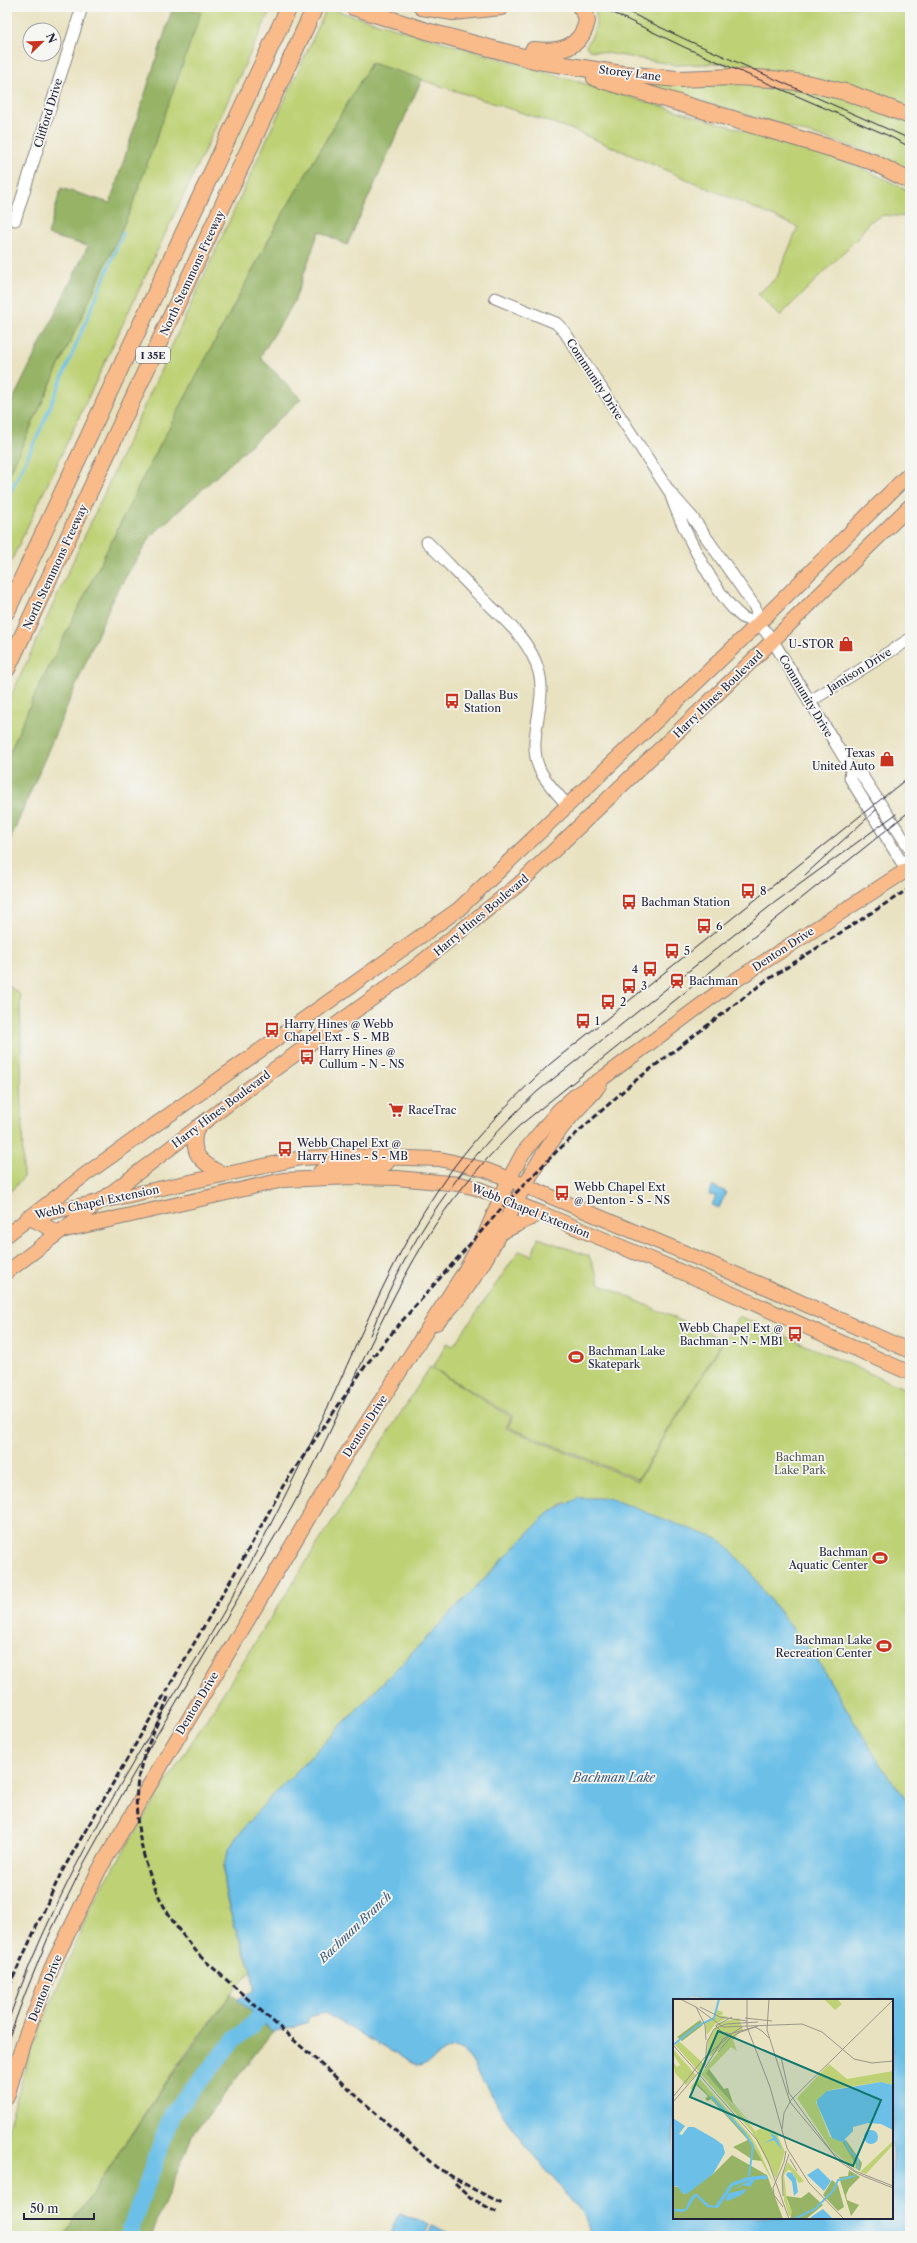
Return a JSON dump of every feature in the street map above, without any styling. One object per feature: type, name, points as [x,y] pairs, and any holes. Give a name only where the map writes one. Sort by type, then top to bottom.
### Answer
[{"type":"highway","name":"I 35E","points":[[7,611],[289,7]]},
{"type":"highway","name":"North Stemmons Freeway","points":[[7,669],[315,7]]},
{"type":"highway","name":"Storey Lane","points":[[353,7],[430,32],[472,42],[538,61],[622,74],[678,79],[734,77],[773,78],[812,84],[849,93],[910,116]]},
{"type":"highway","points":[[422,7],[456,10],[501,7]]},
{"type":"highway","points":[[472,42],[543,51],[565,49],[577,43],[586,27],[587,21],[585,13],[580,7]]},
{"type":"highway","points":[[538,61],[830,148],[873,162],[910,181]]},
{"type":"main road","name":"Harry Hines Boulevard","points":[[7,1235],[28,1217],[401,952],[459,909],[759,623],[910,473]]},
{"type":"main road","name":"Harry Hines Boulevard","points":[[7,1272],[57,1232],[261,1079],[413,969],[512,890],[581,826],[773,641],[910,506]]},
{"type":"main road","points":[[568,806],[581,826]]},
{"type":"main road","name":"Denton Drive","points":[[7,2097],[24,2043],[54,1962],[99,1870],[344,1458],[428,1330],[442,1303],[484,1237],[509,1179],[523,1153],[558,1111],[577,1094],[603,1078],[728,984],[909,872]]},
{"type":"main road","points":[[401,952],[413,969]]},
{"type":"main road","points":[[247,1060],[261,1079]]},
{"type":"main road","name":"Denton Drive","points":[[428,1330],[451,1309],[485,1263],[525,1187],[556,1135],[598,1089],[603,1078]]},
{"type":"main road","points":[[197,1127],[194,1138],[194,1146],[199,1158],[222,1174]]},
{"type":"main road","name":"Webb Chapel Extension","points":[[28,1217],[301,1158],[342,1156],[440,1159],[486,1170],[509,1179],[771,1289],[910,1351]]},
{"type":"main road","points":[[321,1178],[320,1172],[325,1168],[381,1167],[396,1158]]},
{"type":"main road","name":"Webb Chapel Extension","points":[[28,1217],[57,1232],[284,1180],[358,1177],[438,1181],[476,1188],[541,1213],[910,1373]]},
{"type":"main road","points":[[502,1232],[541,1213]]},
{"type":"main road","points":[[654,1261],[664,1257],[701,1270],[725,1270]]},
{"type":"main road","points":[[762,1308],[771,1289]]},
{"type":"street","name":"Clifford Drive","points":[[15,220],[82,7]]},
{"type":"street","name":"Community Drive","points":[[494,298],[556,323],[564,332],[669,491],[692,517],[755,606],[759,623],[773,641],[851,770],[850,778],[909,872]]},
{"type":"street","name":"Community Drive","points":[[669,491],[681,524],[725,598],[743,618],[759,623]]},
{"type":"street","points":[[427,542],[516,632],[533,656],[542,681],[542,694],[536,735],[536,757],[545,779],[568,806]]},
{"type":"street","name":"Jamison Drive","points":[[809,702],[910,638]]},
{"type":"street","name":"Community Drive","points":[[851,770],[859,770],[910,849]]},
{"type":"green space","points":[[173,7],[183,7],[201,13],[131,209],[7,479],[7,412],[88,246],[48,235],[61,188],[110,203]]},
{"type":"green space","points":[[183,7],[272,7],[7,570],[7,479],[131,209],[200,13]]},
{"type":"green space","points":[[594,7],[910,7],[910,172],[895,163],[864,150],[647,85],[648,83],[728,83],[727,63],[677,65],[589,50],[586,46],[594,32],[596,23],[596,12]]},
{"type":"green space","points":[[327,8],[794,145],[857,166],[910,191],[910,219],[908,217],[884,215],[869,222],[857,239],[780,316],[758,294],[777,277],[798,227],[568,128],[371,63],[277,224],[148,468],[32,701],[7,758],[7,705]]},
{"type":"green space","points":[[371,63],[422,79],[347,245],[319,231],[294,302],[260,357],[301,399],[151,536],[114,596],[7,847],[7,758],[32,701],[148,468],[277,224]]},
{"type":"green space","points":[[7,984],[20,995],[23,1178],[7,1195]]},
{"type":"green space","name":"Bachman Lake Skatepark","points":[[538,1238],[589,1256],[600,1284],[723,1340],[638,1479],[508,1427],[513,1416],[433,1368],[447,1343],[453,1346],[519,1251],[532,1256]]},
{"type":"green space","name":"Bachman Lake Park","points":[[739,1316],[910,1391],[910,1804],[883,1769],[817,1660],[763,1591],[751,1572],[565,1503],[547,1514],[255,1814],[242,1830],[227,1854],[224,1874],[228,1903],[251,1971],[200,2034],[176,2067],[64,2236],[7,2236],[8,2127],[29,2056],[92,1904],[145,1816],[430,1367],[511,1417],[506,1428],[638,1481]]},
{"type":"green space","points":[[232,1993],[272,2032],[192,2136],[151,2236],[64,2236],[159,2093]]},
{"type":"water","points":[[713,1186],[726,1192],[719,1208],[712,1205],[716,1196],[709,1195]]},
{"type":"water","name":"Bachman Lake","points":[[579,1498],[608,1498],[720,1540],[751,1572],[763,1591],[817,1660],[883,1769],[910,1804],[910,2236],[592,2236],[581,2211],[523,2143],[501,2112],[471,2060],[462,2050],[456,2048],[450,2049],[423,2065],[417,2066],[324,2013],[309,2017],[307,2023],[272,2032],[238,2000],[254,1990],[249,1966],[228,1902],[224,1881],[225,1861],[227,1854],[233,1842],[255,1814],[547,1514]]},
{"type":"water","points":[[399,2213],[429,2225],[424,2236],[389,2236]]},
{"type":"water","points":[[432,2226],[457,2236],[428,2236]]},
{"type":"waterway","points":[[7,499],[39,433],[123,233]]},
{"type":"waterway","name":"Bachman Branch","points":[[128,2236],[172,2114],[233,2041],[276,2004]]},
{"type":"tram line","points":[[601,7],[684,47],[887,135],[910,147]]},
{"type":"tram line","points":[[618,7],[687,40],[910,139]]},
{"type":"tram line","points":[[7,2024],[46,1927],[93,1834],[127,1773],[225,1610],[251,1563],[310,1444],[369,1317],[408,1238],[451,1171],[477,1138],[550,1064],[910,776]]},
{"type":"tram line","points":[[805,875],[876,810]]},
{"type":"tram line","points":[[7,2043],[50,1933],[84,1863],[133,1775],[291,1509],[327,1438],[395,1294],[414,1259],[444,1212],[474,1173],[519,1126],[910,811]]},
{"type":"tram line","points":[[370,1335],[385,1299],[402,1266],[439,1203],[484,1146],[510,1118],[538,1091],[774,903],[896,814]]},
{"type":"railway","points":[[7,1995],[12,1980],[61,1873],[247,1552],[283,1486],[366,1365],[401,1322],[508,1201],[556,1152],[631,1084],[764,982],[910,888]]},
{"type":"railway","points":[[168,1697],[143,1759],[138,1780],[136,1798],[139,1836],[149,1873],[156,1891],[174,1923],[201,1957],[436,2167],[475,2190],[502,2203]]},
{"type":"railway","points":[[455,2183],[471,2198],[498,2213]]},
{"type":"place","name":"U-STOR","points":[[846,644]]},
{"type":"place","name":"Dallas Bus Station","points":[[452,701]]},
{"type":"place","name":"Texas United Auto","points":[[887,759]]},
{"type":"place","name":"8","points":[[748,891]]},
{"type":"place","name":"Bachman Station","points":[[629,902]]},
{"type":"place","name":"6","points":[[704,926]]},
{"type":"place","name":"5","points":[[672,951]]},
{"type":"place","name":"4","points":[[650,969]]},
{"type":"place","name":"Bachman","points":[[677,981]]},
{"type":"place","name":"3","points":[[629,986]]},
{"type":"place","name":"2","points":[[608,1002]]},
{"type":"place","name":"1","points":[[583,1021]]},
{"type":"place","name":"Harry Hines @ Webb Chapel Ext - S - MB","points":[[272,1030]]},
{"type":"place","name":"Harry Hines @ Cullum - N - NS","points":[[307,1057]]},
{"type":"place","name":"RaceTrac","points":[[396,1110]]},
{"type":"place","name":"Webb Chapel Ext @ Harry Hines - S - MB","points":[[285,1149]]},
{"type":"place","name":"Webb Chapel Ext @ Denton - S - NS","points":[[562,1193]]},
{"type":"place","name":"Webb Chapel Ext @ Bachman - N - MB1","points":[[795,1334]]},
{"type":"place","name":"Bachman Lake Skatepark","points":[[576,1357]]},
{"type":"place","name":"Bachman Aquatic Center","points":[[880,1558]]},
{"type":"place","name":"Bachman Lake Recreation Center","points":[[884,1646]]}]
